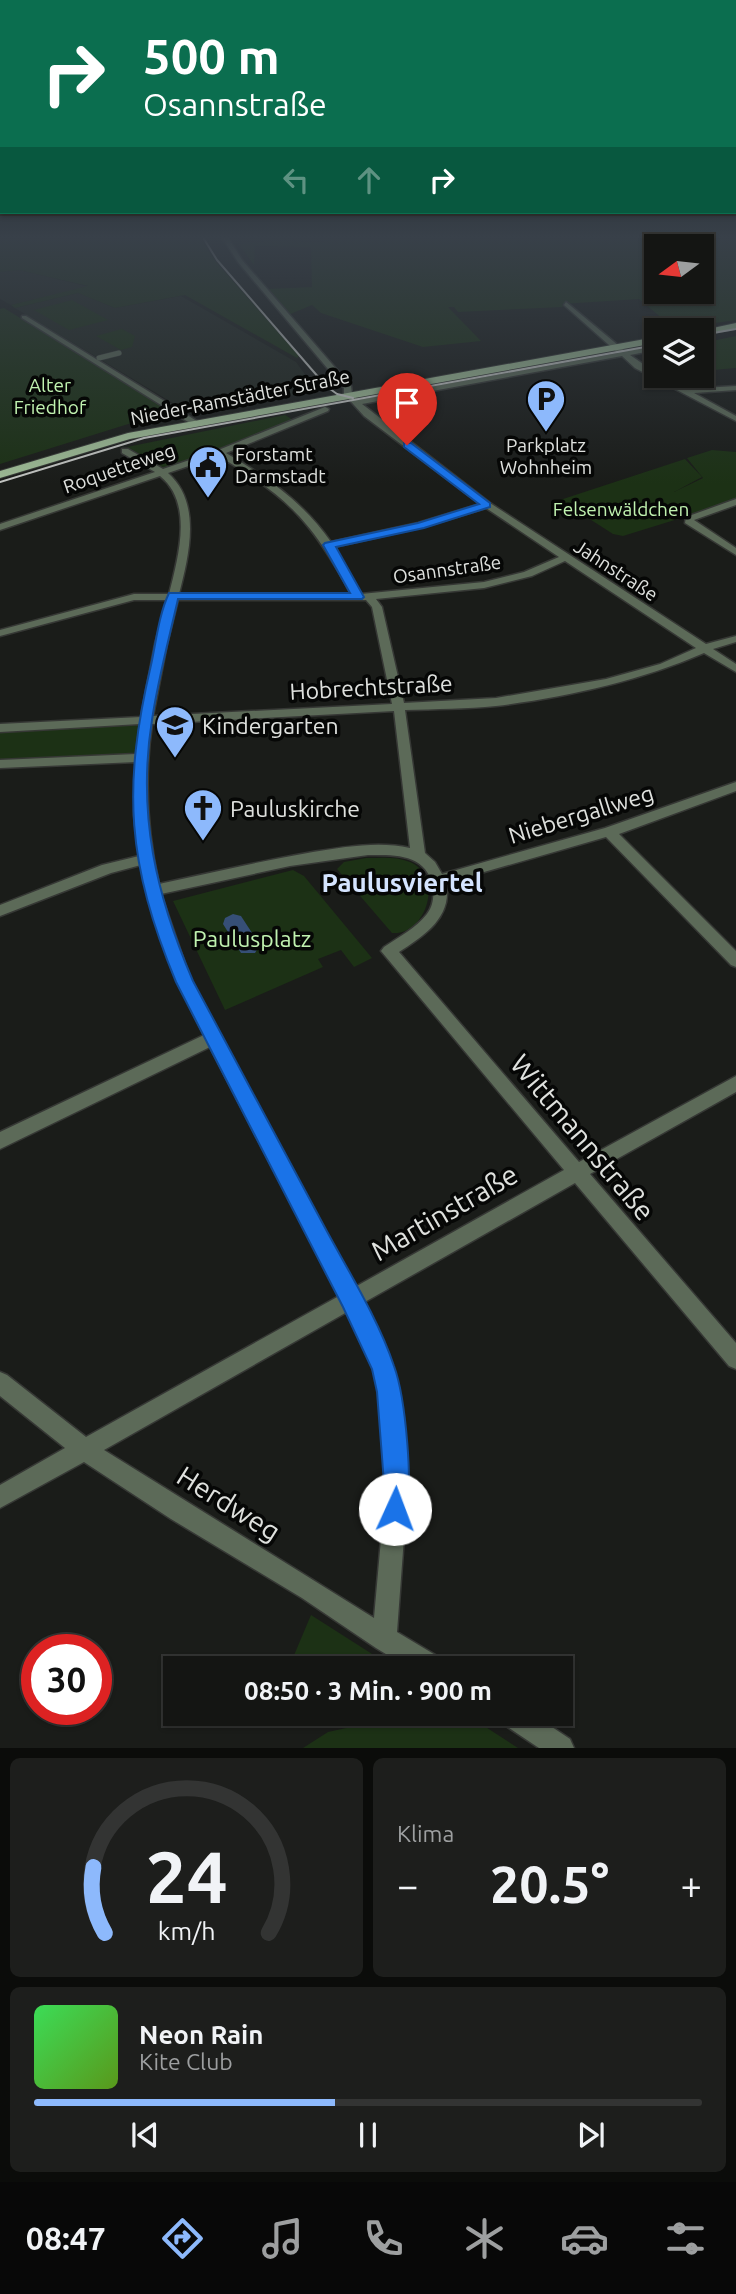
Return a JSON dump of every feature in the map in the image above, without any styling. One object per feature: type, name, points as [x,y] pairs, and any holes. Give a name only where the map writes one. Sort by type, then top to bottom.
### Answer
[{"type":"main road","points":[[714,330],[736,326]]},
{"type":"main road","name":"Nieder-Ramstädter Straße","points":[[0,474],[106,441],[196,423],[352,399],[620,351],[644,344]]},
{"type":"street","points":[[30,321],[196,423]]},
{"type":"street","name":"Jahnstraße","points":[[291,321],[348,388],[352,399],[486,505],[736,669]]},
{"type":"street","points":[[585,321],[654,377],[687,391],[736,419]]},
{"type":"street","name":"Nieder-Ramstädter Straße","points":[[620,351],[644,349]]},
{"type":"street","points":[[99,358],[119,353]]},
{"type":"street","points":[[687,391],[736,388]]},
{"type":"street","name":"Roquetteweg","points":[[0,527],[219,453],[325,409]]},
{"type":"street","points":[[125,451],[162,472],[173,483],[183,501],[185,533],[145,720],[140,758],[138,791],[145,859],[162,929],[184,982],[351,1299],[383,1367],[389,1392],[397,1483],[384,1640]]},
{"type":"street","points":[[219,453],[261,478],[297,506],[329,545],[364,597],[377,607],[399,707],[418,855]]},
{"type":"street","points":[[736,502],[691,516],[689,521],[736,552]]},
{"type":"street","points":[[329,545],[420,525],[486,505]]},
{"type":"street","name":"Osannstraße","points":[[0,633],[134,597],[364,597],[484,585],[528,574],[565,558]]},
{"type":"street","name":"Hobrechtstraße","points":[[0,728],[496,702],[549,693],[664,666],[705,648],[736,639]]},
{"type":"street","points":[[0,764],[140,758]]},
{"type":"street","name":"Niebergallweg","points":[[438,880],[609,832],[736,786]]},
{"type":"street","points":[[609,832],[736,961]]},
{"type":"street","points":[[152,891],[341,852],[398,850],[418,855],[432,867],[438,880]]},
{"type":"street","points":[[0,911],[107,869],[145,859]]},
{"type":"street","name":"Wittmannstraße","points":[[438,880],[441,899],[431,920],[389,951],[736,1359]]},
{"type":"street","points":[[0,1141],[214,1038]]},
{"type":"street","name":"Martinstraße","points":[[0,1497],[736,1083]]},
{"type":"street","name":"Herdweg","points":[[0,1382],[84,1450],[324,1598],[412,1656]]},
{"type":"street","points":[[528,1726],[561,1748]]},
{"type":"shaded area","points":[[36,321],[224,321],[296,362],[317,391],[191,414]]},
{"type":"green space","name":"Alter Friedhof","points":[[0,321],[24,321],[170,411],[0,464]]},
{"type":"green space","points":[[53,321],[106,321],[69,330]]},
{"type":"green space","points":[[230,321],[268,321],[299,356],[297,358]]},
{"type":"green space","points":[[344,321],[461,321],[481,341],[423,347]]},
{"type":"green space","points":[[122,329],[135,336],[132,347],[121,350],[96,336]]},
{"type":"green space","points":[[736,336],[736,368],[714,370],[714,341]]},
{"type":"green space","points":[[285,415],[295,421],[217,452],[164,468],[127,447]]},
{"type":"green space","name":"Felsenwäldchen","points":[[712,450],[736,452],[736,501],[623,536],[613,534],[560,500],[685,459],[702,477],[674,492],[703,478],[687,458]]},
{"type":"green space","points":[[145,720],[140,758],[0,764],[0,728]]},
{"type":"green space","points":[[366,858],[399,859],[421,869],[429,892],[422,916],[414,925],[404,931],[392,933],[337,869],[344,862]]},
{"type":"green space","name":"Paulusplatz","points":[[293,870],[304,876],[372,958],[354,967],[341,950],[318,959],[323,967],[225,1010],[173,901]]},
{"type":"green space","points":[[311,1615],[375,1656],[294,1656]]},
{"type":"green space","points":[[355,1726],[484,1726],[518,1748],[303,1748],[328,1732]]},
{"type":"water","points":[[233,914],[241,916],[260,945],[255,953],[241,953],[223,924],[225,918]]},
{"type":"tram line","points":[[269,321],[326,386],[337,394],[353,398]]},
{"type":"tram line","points":[[714,333],[736,329]]},
{"type":"tram line","points":[[0,482],[144,438],[644,347]]},
{"type":"place","name":"Parkplatz Wohnheim","points":[[546,433]]},
{"type":"place","name":"Forstamt Darmstadt","points":[[208,499]]},
{"type":"place","name":"Kindergarten","points":[[175,759]]},
{"type":"place","name":"Pauluskirche","points":[[203,842]]},
{"type":"district","name":"Paulusviertel","points":[[402,882]]},
{"type":"route","points":[[395,1509],[397,1483],[389,1392],[383,1367],[351,1299],[184,982],[162,929],[148,875],[138,791],[145,720],[173,596],[358,597],[329,545],[420,525],[486,505],[407,445]]}]
